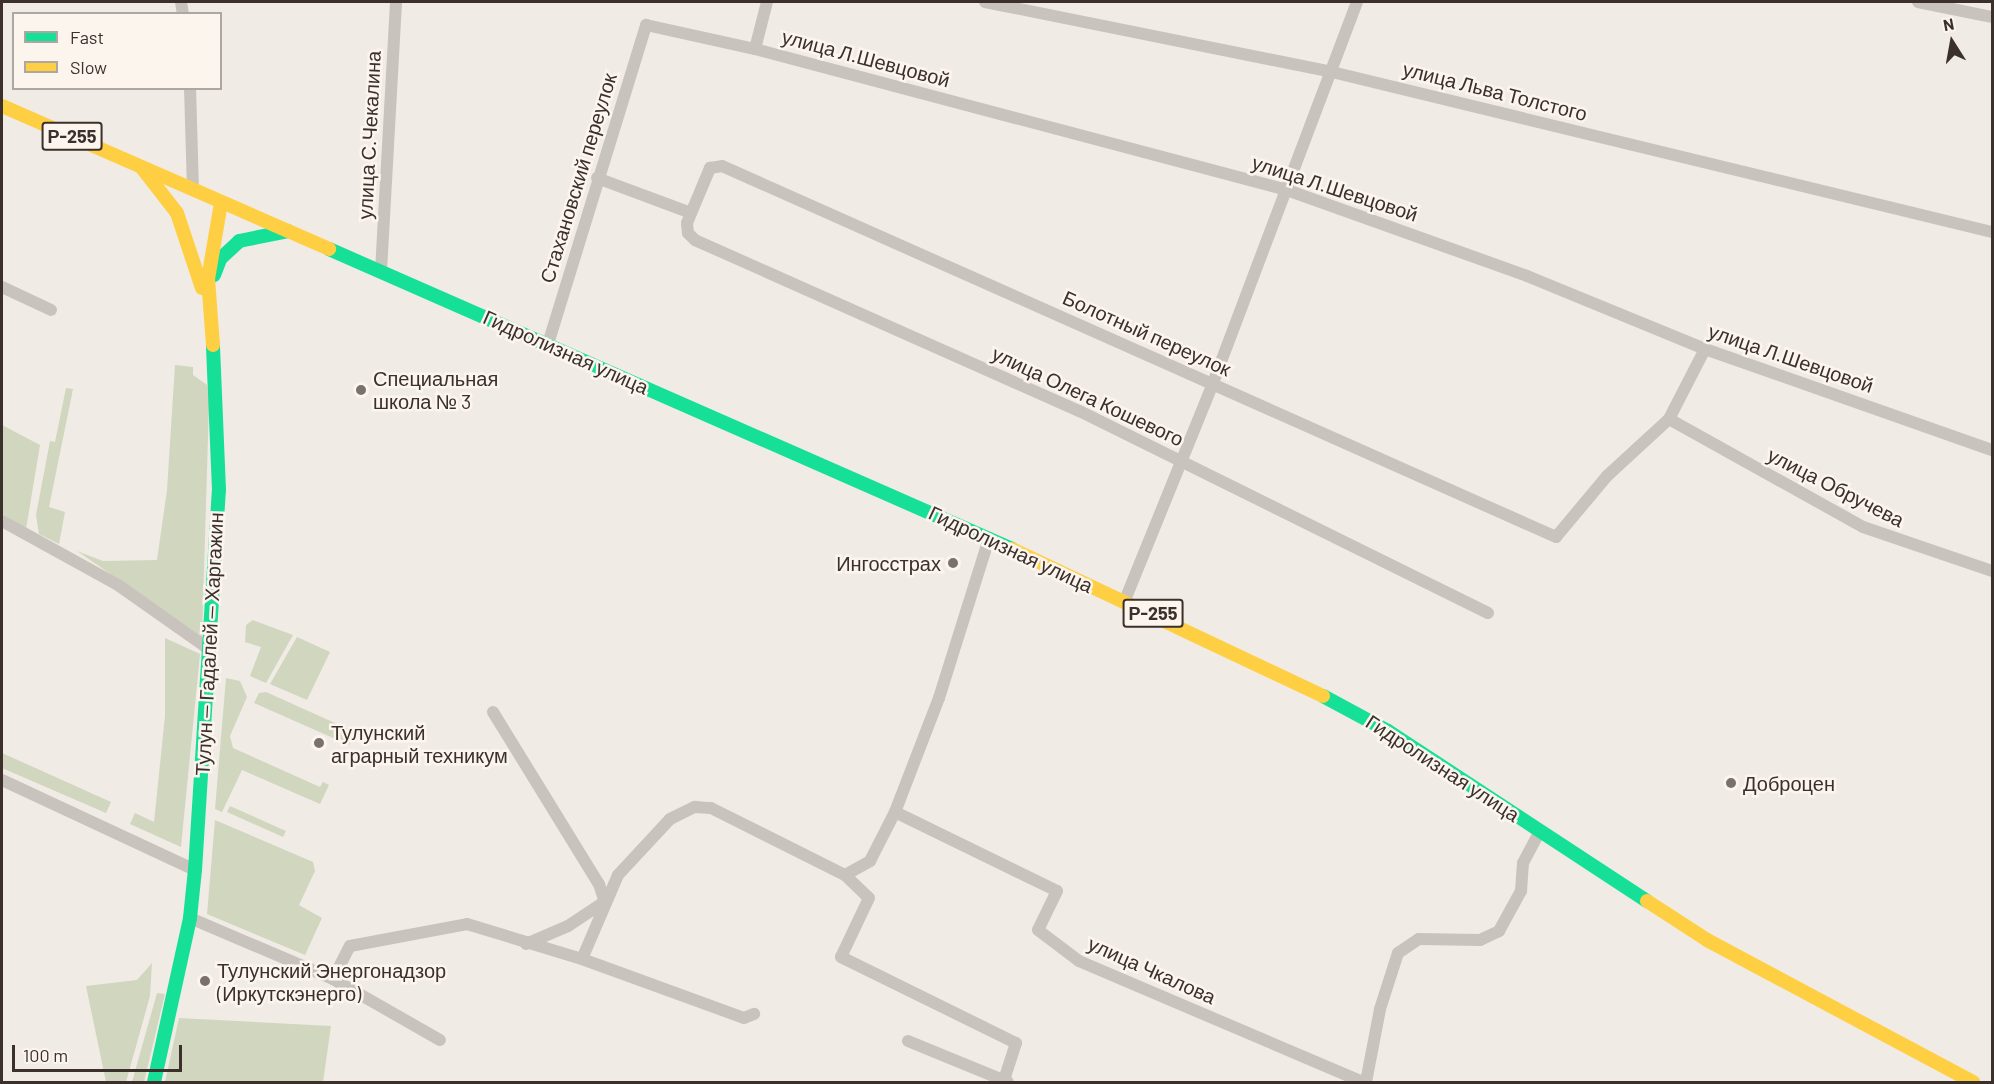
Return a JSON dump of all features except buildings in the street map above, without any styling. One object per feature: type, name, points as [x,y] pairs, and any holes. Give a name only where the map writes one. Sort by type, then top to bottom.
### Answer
[{"type":"main road","name":"Гидролизная улица","points":[[2,106],[990,538],[1125,600],[1370,720],[1729,954],[1972,1083]]},
{"type":"main road","points":[[142,167],[171,204],[187,234],[212,325]]},
{"type":"main road","name":"Тулун — Гадалей — Харгажин","points":[[154,1083],[190,918],[195,870],[210,650],[219,424],[208,267],[221,203]]},
{"type":"main road","points":[[209,297],[214,275],[229,248],[251,236],[288,231]]},
{"type":"street","name":"улица С.Чекалина","points":[[381,271],[396,2]]},
{"type":"street","points":[[755,49],[767,2]]},
{"type":"street","name":"улица Льва Толстого","points":[[985,2],[1332,72],[1992,232]]},
{"type":"street","points":[[1125,600],[1213,383],[1357,2]]},
{"type":"street","points":[[1923,2],[1992,17]]},
{"type":"street","name":"улица Л.Шевцовой","points":[[646,25],[755,49],[1287,189],[1527,276],[1705,350],[1992,450]]},
{"type":"street","name":"Стахановский переулок","points":[[548,344],[597,178],[646,25]]},
{"type":"street","points":[[190,90],[193,190]]},
{"type":"street","name":"Болотный переулок","points":[[691,213],[710,168],[722,166],[1556,537],[1607,476],[1669,419]]},
{"type":"street","points":[[597,178],[691,213]]},
{"type":"street","name":"улица Олега Кошевого","points":[[691,213],[686,228],[695,240],[1068,406],[1488,613]]},
{"type":"street","points":[[2,287],[51,310]]},
{"type":"street","points":[[1669,419],[1705,350]]},
{"type":"street","name":"улица Обручева","points":[[1669,419],[1863,527],[1992,571]]},
{"type":"street","points":[[2,521],[118,585],[210,650]]},
{"type":"street","points":[[845,875],[870,861],[895,812],[939,698],[990,538]]},
{"type":"street","points":[[493,711],[599,884],[605,902]]},
{"type":"street","points":[[2,780],[195,870]]},
{"type":"street","points":[[582,959],[618,875],[659,829],[682,811],[695,807],[722,812],[845,875],[869,898],[841,957],[1016,1043],[1006,1082],[987,1079],[908,1041]]},
{"type":"street","name":"улица Чкалова","points":[[895,812],[1057,891],[1038,930],[1079,961],[1364,1083],[1380,1009],[1398,953],[1419,939],[1480,940],[1499,931],[1521,891],[1523,863],[1540,831]]},
{"type":"street","points":[[526,944],[568,926],[605,902]]},
{"type":"street","points":[[190,918],[333,978],[440,1040]]},
{"type":"street","points":[[333,978],[350,946],[459,924],[477,926],[526,944],[582,959],[744,1018],[754,1014]]},
{"type":"green space","points":[[175,365],[193,367],[193,375],[207,385],[209,404],[202,637],[77,551],[103,561],[157,560],[167,490]]},
{"type":"green space","points":[[66,388],[73,389],[49,507],[65,512],[59,544],[39,534],[36,515],[50,441],[55,442]]},
{"type":"green space","points":[[2,425],[40,445],[26,529],[2,514]]},
{"type":"green space","points":[[253,620],[293,635],[266,683],[250,676],[261,647],[245,642],[246,625]]},
{"type":"green space","points":[[297,637],[330,652],[307,700],[270,684]]},
{"type":"green space","points":[[165,638],[200,654],[181,847],[130,824],[135,813],[154,822],[165,716]]},
{"type":"green space","points":[[226,678],[240,681],[247,697],[230,736],[233,748],[320,787],[323,782],[329,785],[320,804],[242,770],[222,812],[215,809]]},
{"type":"green space","points":[[266,692],[355,732],[349,745],[254,703],[259,693]]},
{"type":"green space","points":[[2,753],[111,802],[106,813],[2,768]]},
{"type":"green space","points":[[230,806],[286,831],[283,837],[227,812]]},
{"type":"green space","points":[[215,820],[313,862],[315,871],[299,905],[322,918],[305,955],[207,914]]},
{"type":"green space","points":[[152,963],[150,996],[126,1082],[106,1082],[86,986],[137,980]]},
{"type":"green space","points":[[157,993],[165,994],[144,1082],[132,1082]]},
{"type":"green space","points":[[179,1018],[331,1026],[323,1082],[165,1082]]},
{"type":"traffic: fast","points":[[214,275],[220,259],[239,241],[288,231]]},
{"type":"traffic: fast","points":[[329,249],[1012,549]]},
{"type":"traffic: fast","points":[[154,1082],[190,918],[195,870],[219,490],[213,345]]},
{"type":"traffic: fast","points":[[1323,696],[1388,731],[1647,901]]},
{"type":"traffic: slow","points":[[2,106],[329,249]]},
{"type":"traffic: slow","points":[[142,168],[177,213],[202,288]]},
{"type":"traffic: slow","points":[[213,345],[208,279],[221,203]]},
{"type":"traffic: slow","points":[[1012,549],[1323,696]]},
{"type":"traffic: slow","points":[[1647,901],[1707,940],[1973,1082]]},
{"type":"place","name":"Специальная школа № 3","points":[[361,390]]},
{"type":"place","name":"Ингосстрах","points":[[953,563]]},
{"type":"place","name":"Тулунский аграрный техникум","points":[[319,743]]},
{"type":"place","name":"Доброцен","points":[[1731,783]]},
{"type":"place","name":"Тулунский Энергонадзор (Иркутскэнерго)","points":[[205,981]]}]
